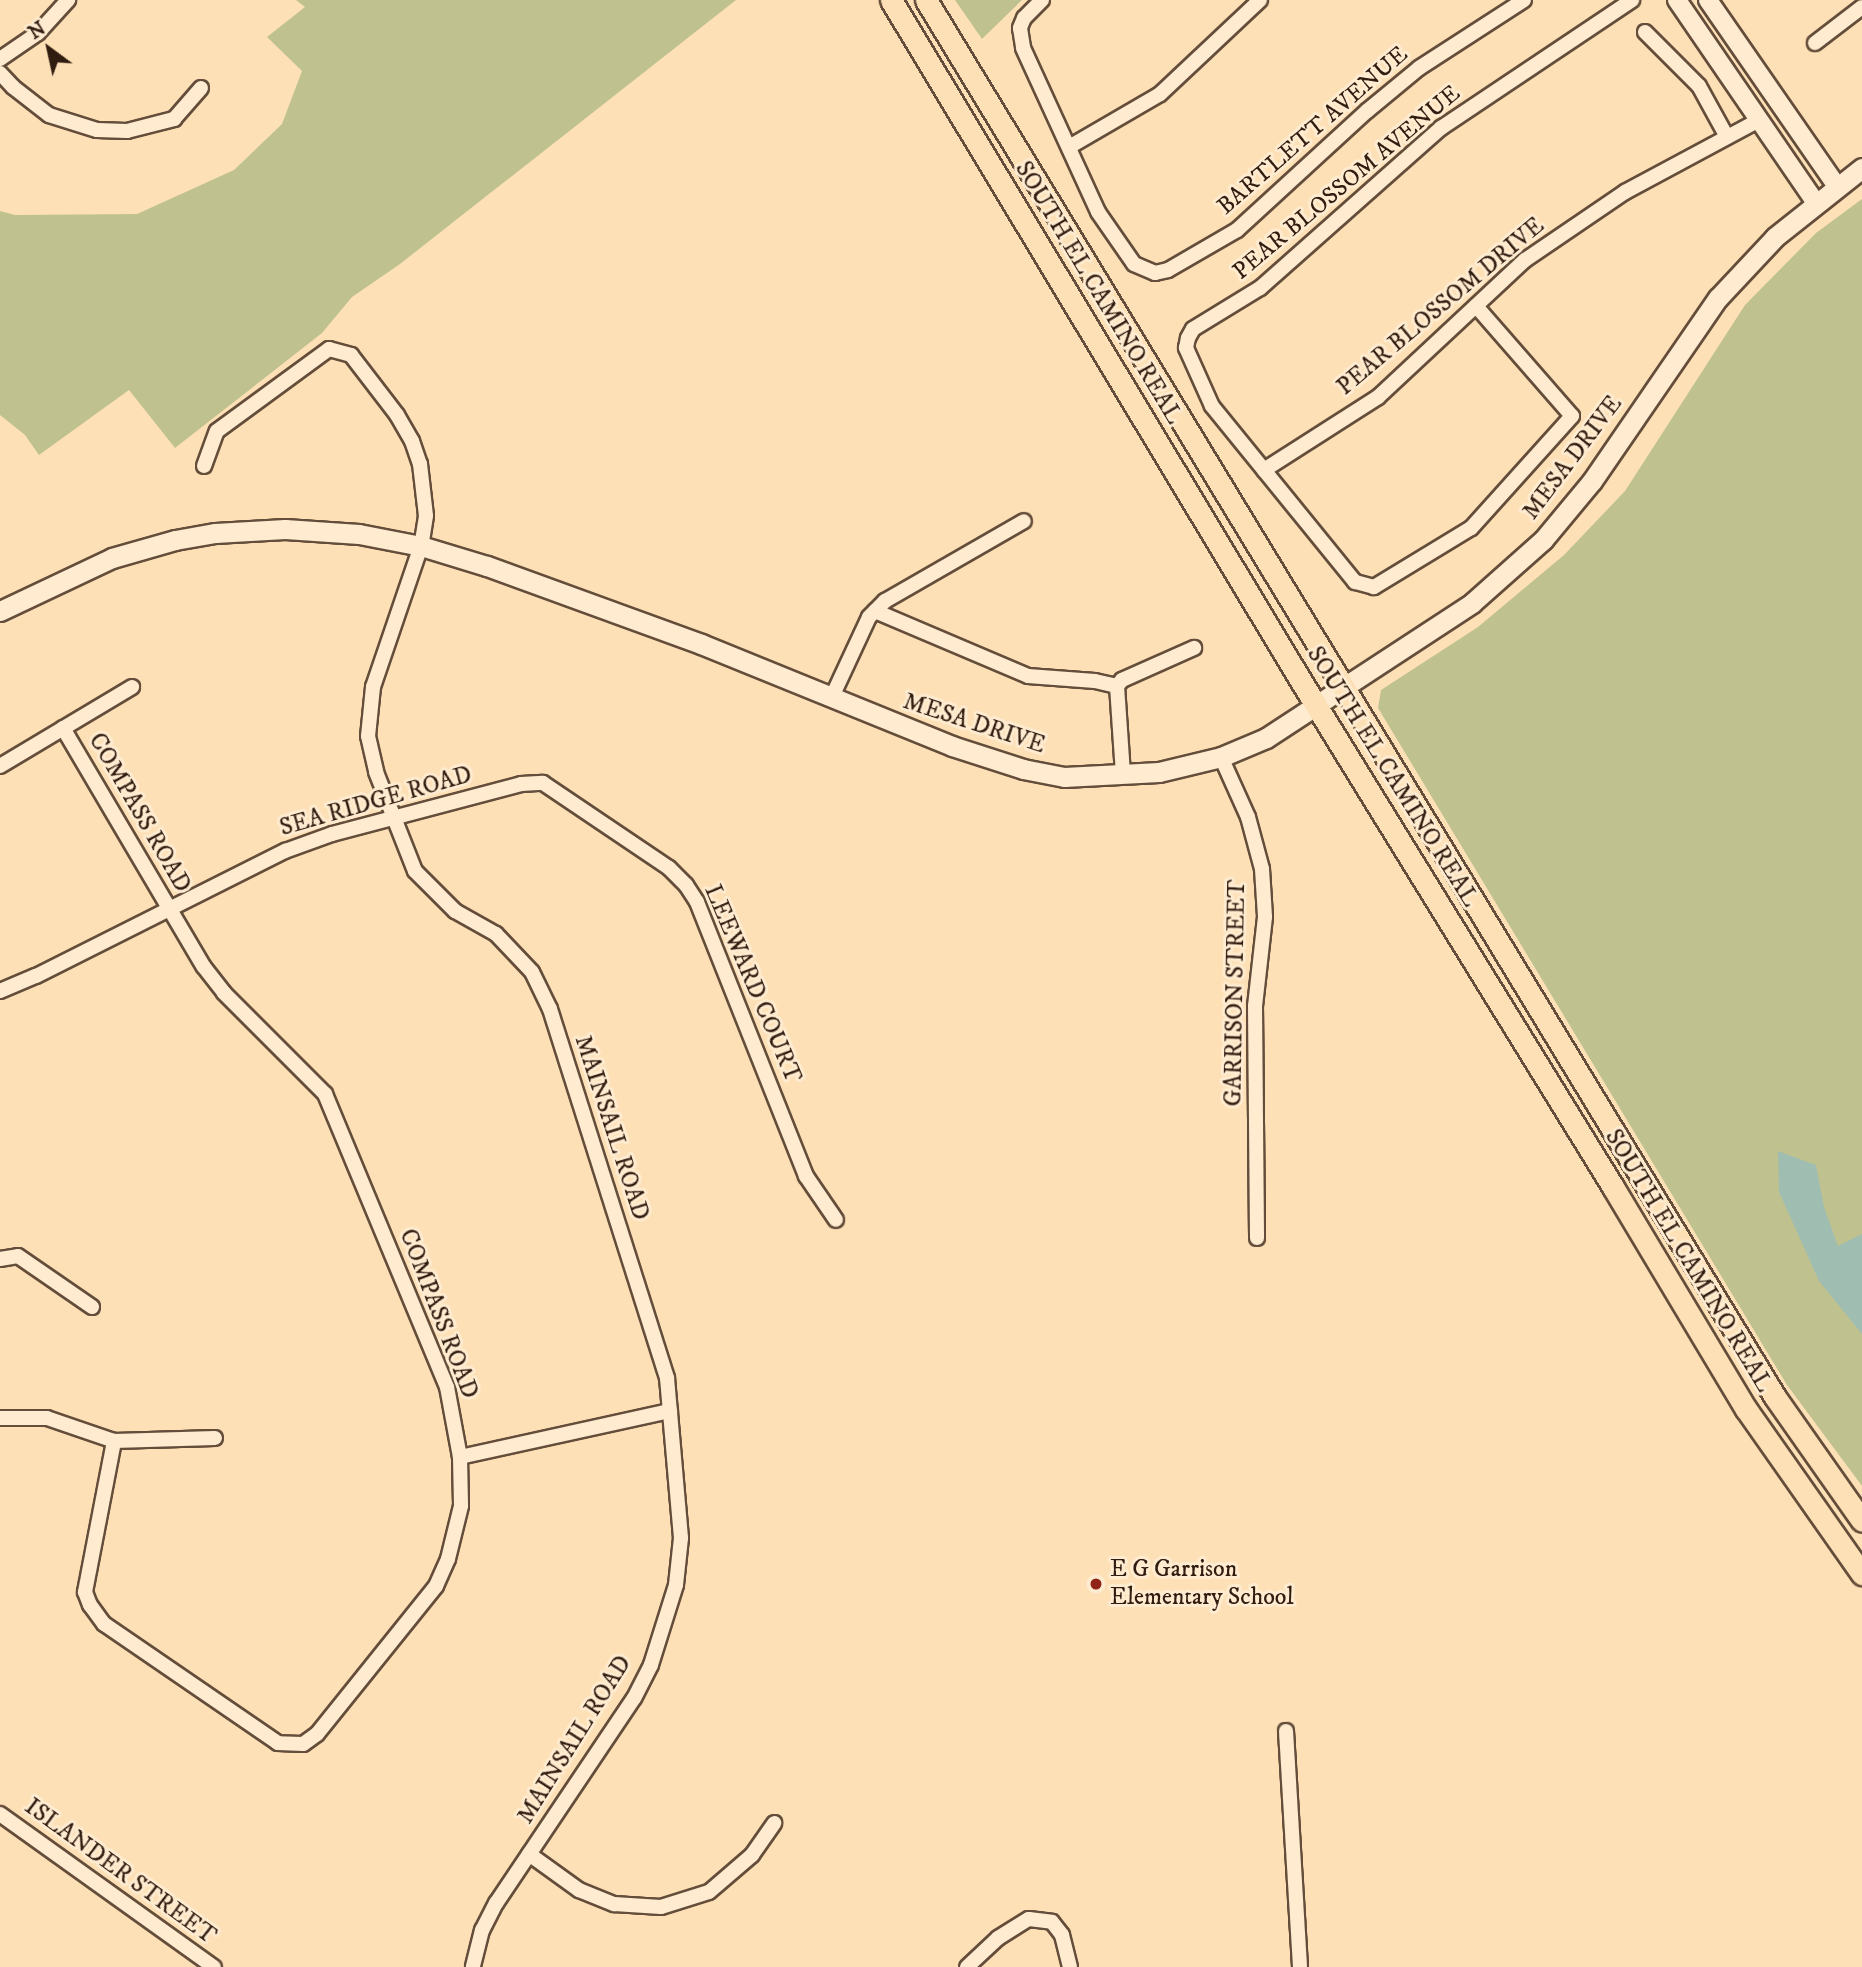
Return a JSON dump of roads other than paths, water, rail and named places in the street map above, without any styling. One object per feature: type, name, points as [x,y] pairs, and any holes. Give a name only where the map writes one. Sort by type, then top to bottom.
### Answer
[{"type":"main road","name":"SOUTH EL CAMINO REAL","points":[[891,0],[1317,705],[1614,1187],[1746,1409],[1862,1574]]},
{"type":"main road","name":"SOUTH EL CAMINO REAL","points":[[926,0],[1342,689],[1775,1397],[1862,1521]]},
{"type":"main road","name":"MESA DRIVE","points":[[0,611],[112,558],[175,540],[215,533],[285,529],[359,534],[421,546],[487,566],[701,644],[952,746],[1023,769],[1064,777],[1159,772],[1221,757],[1266,738],[1472,603],[1543,540],[1592,481],[1718,298],[1775,237],[1862,168]]},
{"type":"street","points":[[0,59],[38,33],[68,0]]},
{"type":"street","name":"BARTLETT AVENUE","points":[[1042,0],[1024,18],[1020,33],[1023,48],[1098,212],[1134,264],[1155,273],[1168,270],[1237,230],[1367,111],[1419,68],[1524,0]]},
{"type":"street","points":[[1069,148],[1160,94],[1260,0]]},
{"type":"street","name":"PEAR BLOSSOM AVENUE","points":[[1476,306],[1572,416],[1471,528],[1374,587],[1355,582],[1212,406],[1186,348],[1193,329],[1260,288],[1441,128],[1632,0]]},
{"type":"street","points":[[1677,0],[1816,203]]},
{"type":"street","points":[[1696,0],[1712,5],[1837,186]]},
{"type":"street","points":[[1815,43],[1858,10],[1845,0]]},
{"type":"street","points":[[1645,32],[1699,86],[1727,137]]},
{"type":"street","points":[[0,73],[13,87],[49,115],[97,130],[127,131],[173,119],[201,88]]},
{"type":"street","points":[[1759,120],[1770,116],[1780,121],[1792,137],[1809,145]]},
{"type":"street","name":"PEAR BLOSSOM DRIVE","points":[[1264,470],[1378,397],[1525,260],[1625,192],[1759,120]]},
{"type":"street","name":"MAINSAIL ROAD","points":[[204,466],[217,431],[317,355],[329,349],[351,355],[397,415],[412,441],[420,464],[426,516],[421,546],[373,687],[368,736],[376,772],[415,871],[455,912],[496,934],[532,972],[550,1009],[667,1378],[681,1538],[676,1585],[655,1651],[634,1698],[529,1853],[482,1930],[473,1967]]},
{"type":"street","points":[[831,699],[869,617],[885,601],[1024,521]]},
{"type":"street","points":[[875,611],[1028,676],[1095,681],[1117,686]]},
{"type":"street","points":[[1123,774],[1117,686],[1122,680],[1194,648]]},
{"type":"street","points":[[0,766],[132,687]]},
{"type":"street","name":"COMPASS ROAD","points":[[63,727],[204,967],[225,993],[325,1094],[447,1387],[460,1457],[461,1506],[448,1559],[436,1586],[317,1734],[303,1744],[278,1743],[104,1623],[90,1605],[85,1592],[114,1441]]},
{"type":"street","name":"GARRISON STREET","points":[[1221,757],[1248,817],[1262,869],[1265,917],[1255,1006],[1257,1238]]},
{"type":"street","name":"SEA RIDGE ROAD","points":[[0,991],[36,976],[285,851],[392,818],[522,784],[543,783]]},
{"type":"street","name":"LEEWARD COURT","points":[[543,783],[669,868],[686,885],[697,902],[806,1176],[836,1220]]},
{"type":"street","points":[[0,1259],[19,1255],[92,1307]]},
{"type":"street","points":[[460,1457],[670,1411]]},
{"type":"street","points":[[0,1418],[47,1418],[114,1441],[215,1438]]},
{"type":"street","points":[[1286,1731],[1300,1967]]},
{"type":"street","name":"ISLANDER STREET","points":[[0,1814],[214,1967]]},
{"type":"street","points":[[529,1853],[579,1890],[614,1904],[661,1907],[709,1892],[752,1855],[774,1823]]},
{"type":"street","points":[[967,1967],[998,1938],[1029,1919],[1052,1922],[1062,1935],[1070,1967]]},
{"type":"place","name":"E G Garrison Elementary School","points":[[1096,1584]]}]
